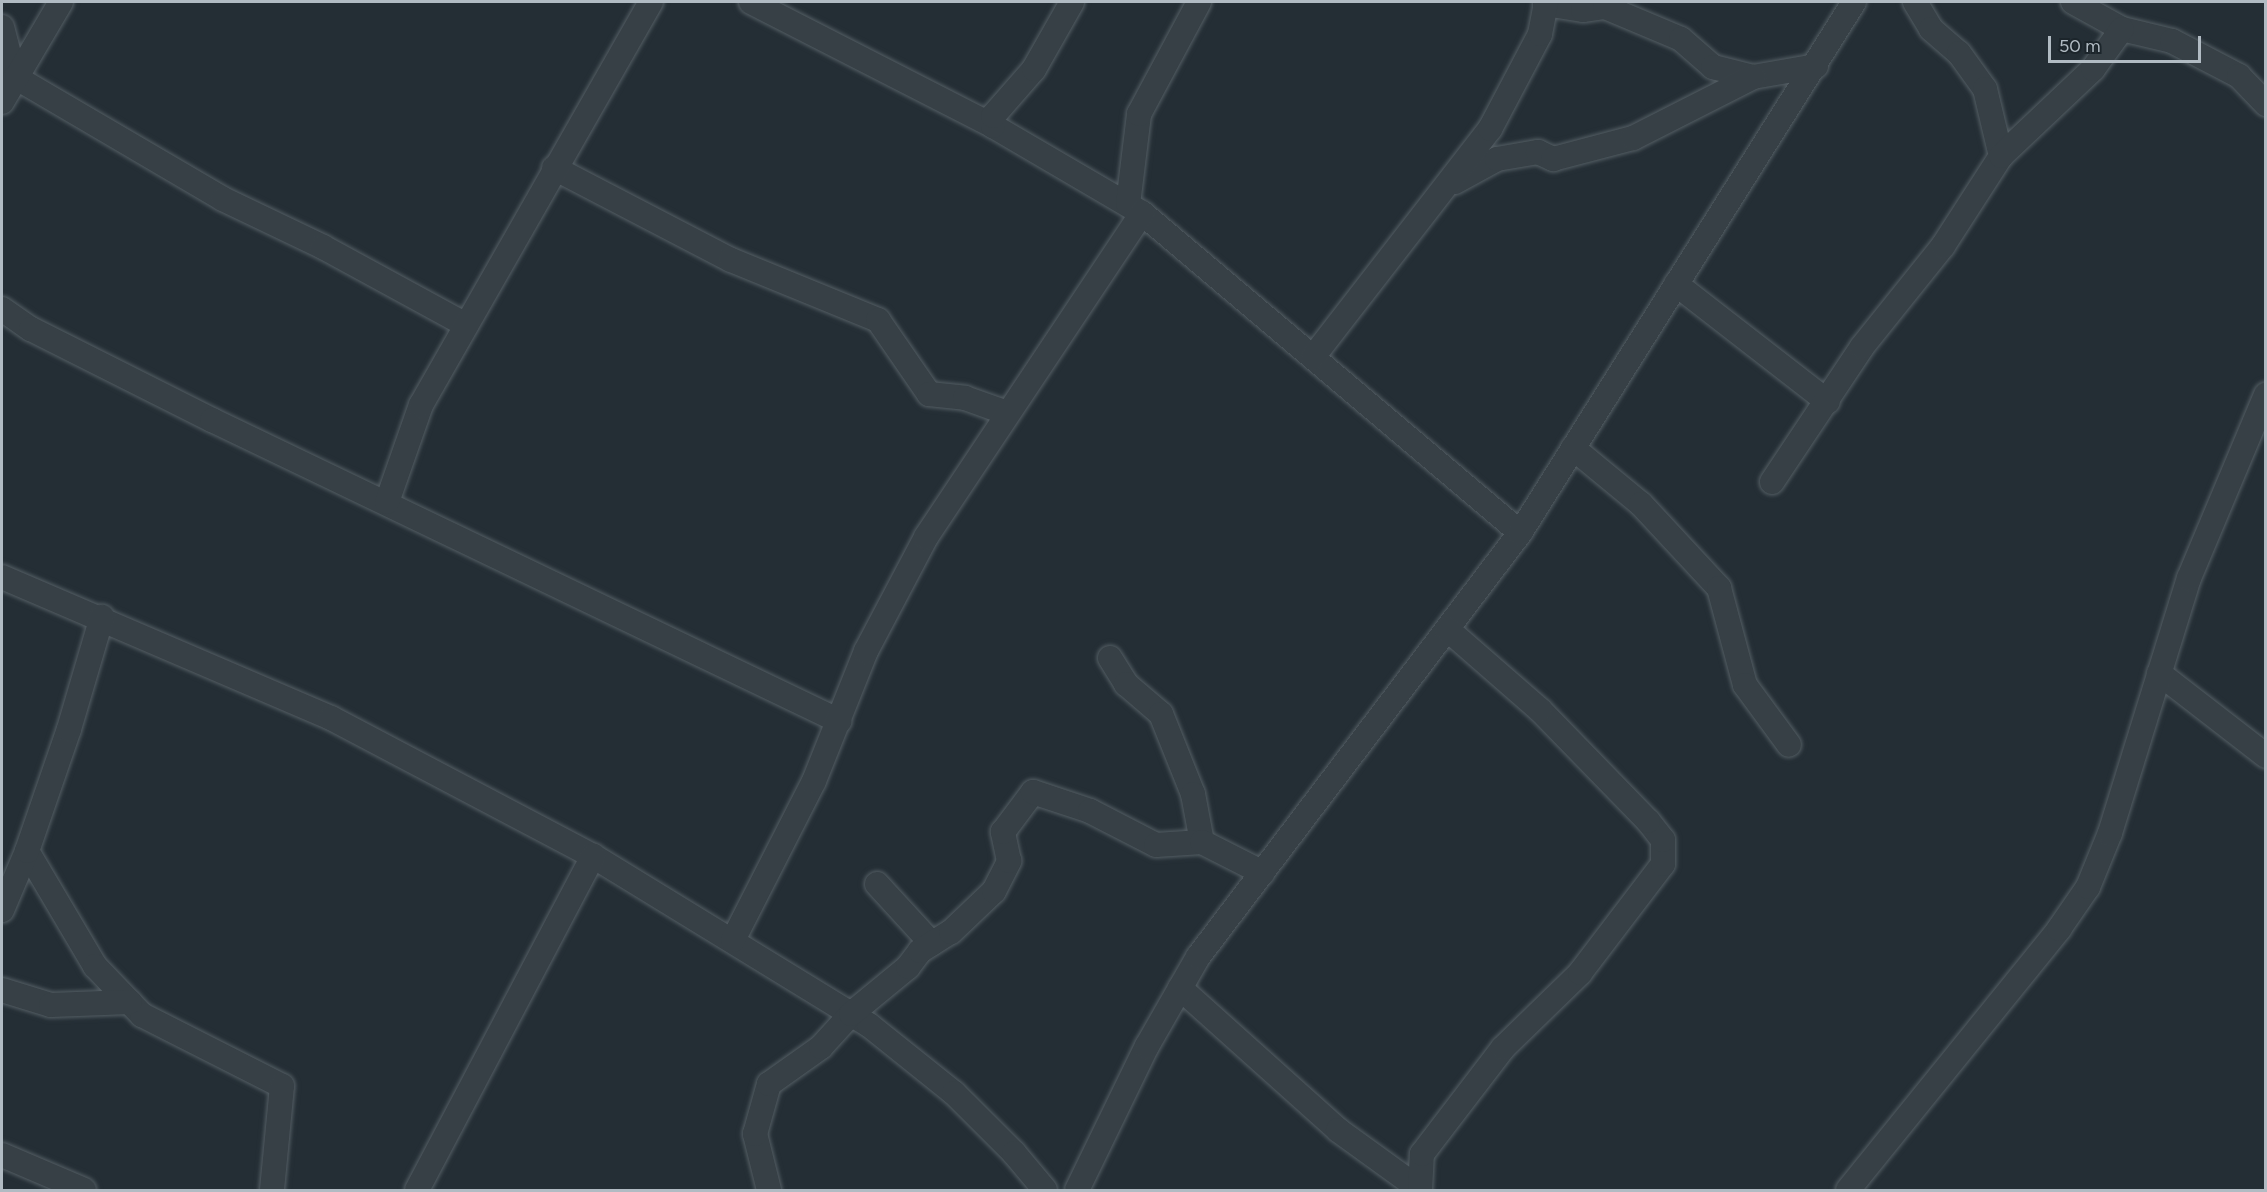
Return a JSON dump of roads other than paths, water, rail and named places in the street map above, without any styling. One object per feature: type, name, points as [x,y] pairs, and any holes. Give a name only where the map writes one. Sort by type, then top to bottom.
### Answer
[{"type":"street","points":[[2,102],[62,2]]},
{"type":"street","points":[[387,502],[421,405],[554,168],[651,2]]},
{"type":"street","points":[[751,2],[993,126],[1135,208],[1520,533]]},
{"type":"street","points":[[993,126],[993,116],[1034,69],[1072,2]]},
{"type":"street","points":[[733,940],[814,781],[866,651],[926,537],[1007,413],[1135,208],[1139,114],[1199,2]]},
{"type":"street","points":[[1077,1191],[1147,1046],[1198,957],[1520,533],[1816,66],[1854,2]]},
{"type":"street","points":[[1915,2],[1931,29],[1959,53],[1985,89],[2001,156]]},
{"type":"street","points":[[2073,2],[2122,29],[2172,40],[2239,76],[2265,104]]},
{"type":"street","points":[[1313,357],[1491,129],[1540,34],[1546,3],[1583,10],[1607,4],[1681,39],[1713,67],[1754,77]]},
{"type":"street","points":[[2,27],[15,77],[223,199],[323,247],[466,325]]},
{"type":"street","points":[[1772,482],[1828,402],[1862,347],[1943,246],[2001,156],[2093,69],[2122,29]]},
{"type":"street","points":[[1445,188],[1497,159],[1538,152],[1552,159],[1633,138],[1754,77],[1816,66]]},
{"type":"street","points":[[554,168],[731,260],[878,320],[929,394],[965,398],[1007,413]]},
{"type":"street","points":[[1676,284],[1828,402]]},
{"type":"street","points":[[2,309],[31,329],[212,420],[387,502],[838,721]]},
{"type":"street","points":[[1848,1191],[2059,929],[2088,887],[2110,833],[2189,578],[2265,395]]},
{"type":"street","points":[[1573,448],[1641,504],[1719,588],[1745,685],[1789,745]]},
{"type":"street","points":[[2,577],[102,617],[331,718],[593,856],[850,1014],[954,1093],[1045,1191]]},
{"type":"street","points":[[2,910],[27,851],[69,729],[102,617]]},
{"type":"street","points":[[1419,1189],[1422,1154],[1503,1048],[1580,973],[1664,864],[1663,840],[1648,821],[1540,710],[1447,629]]},
{"type":"street","points":[[1110,657],[1125,684],[1161,714],[1193,794],[1202,842]]},
{"type":"street","points":[[2159,672],[2265,756]]},
{"type":"street","points":[[769,1191],[755,1134],[769,1084],[821,1047],[850,1014],[932,944],[951,932],[994,891],[1010,861],[1002,832],[1033,792],[1090,811],[1156,845],[1202,842],[1263,873]]},
{"type":"street","points":[[27,851],[95,966],[142,1014],[282,1086],[272,1191]]},
{"type":"street","points":[[417,1191],[593,856]]},
{"type":"street","points":[[876,884],[932,944]]},
{"type":"street","points":[[1180,988],[1338,1130],[1419,1189]]},
{"type":"street","points":[[2,990],[51,1005],[130,1002]]},
{"type":"street","points":[[2,1155],[84,1191]]}]
